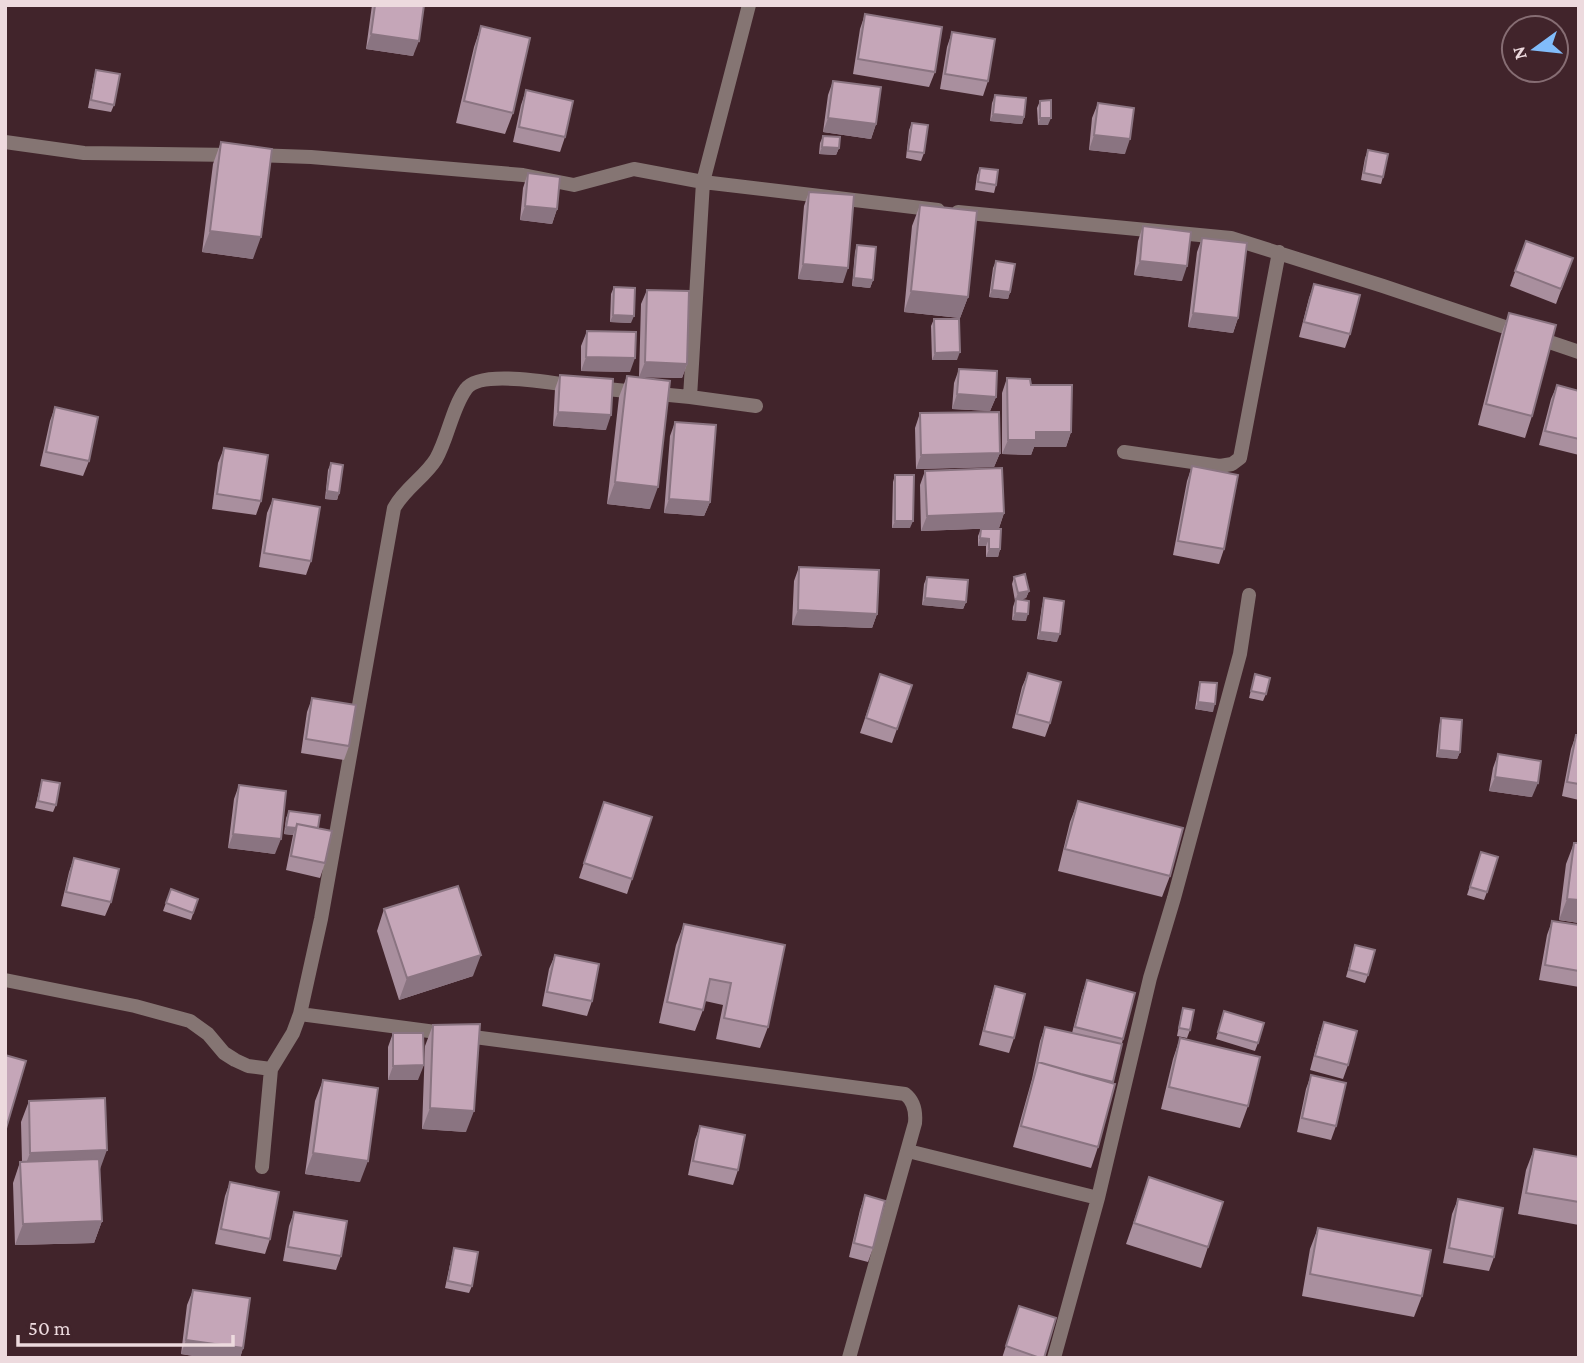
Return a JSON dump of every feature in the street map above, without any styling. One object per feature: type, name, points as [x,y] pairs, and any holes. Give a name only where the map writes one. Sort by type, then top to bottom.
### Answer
[{"type":"street","points":[[690,397],[703,182],[749,5]]},
{"type":"street","points":[[5,142],[84,153],[311,157],[523,175],[574,185],[634,169],[703,182],[980,215],[1231,238],[1579,352]]},
{"type":"street","points":[[1124,453],[1220,466],[1233,464],[1240,458],[1279,252]]},
{"type":"street","points":[[262,1167],[271,1069],[293,1033],[300,1014],[321,919],[394,508],[404,492],[436,460],[467,388],[479,380],[499,378],[756,406]]},
{"type":"street","points":[[1054,1358],[1098,1198],[1150,978],[1240,654],[1249,595]]},
{"type":"street","points":[[5,980],[135,1006],[190,1021],[235,1060],[248,1066],[271,1069]]},
{"type":"street","points":[[300,1014],[858,1089],[899,1092],[908,1096],[916,1115],[908,1152],[849,1358]]},
{"type":"street","points":[[908,1152],[1098,1198]]},
{"type":"building","points":[[375,5],[424,5],[419,41],[371,34]]},
{"type":"building","points":[[865,14],[942,27],[935,72],[858,59]]},
{"type":"building","points":[[481,26],[530,38],[513,113],[464,101]]},
{"type":"building","points":[[952,32],[995,39],[988,81],[945,74]]},
{"type":"building","points":[[96,70],[120,74],[114,105],[91,100]]},
{"type":"building","points":[[833,81],[881,87],[876,124],[828,118]]},
{"type":"building","points":[[526,90],[573,101],[565,137],[519,127]]},
{"type":"building","points":[[995,95],[1026,98],[1024,117],[993,114]]},
{"type":"building","points":[[1051,100],[1051,118],[1040,118],[1040,101]]},
{"type":"building","points":[[1098,103],[1134,108],[1130,139],[1094,135]]},
{"type":"building","points":[[912,123],[928,125],[924,153],[908,151]]},
{"type":"building","points":[[823,136],[840,137],[839,148],[822,147]]},
{"type":"building","points":[[221,142],[272,149],[261,237],[210,231]]},
{"type":"building","points":[[1368,150],[1388,154],[1383,177],[1364,173]]},
{"type":"building","points":[[980,168],[998,170],[996,185],[978,182]]},
{"type":"building","points":[[528,173],[560,177],[557,209],[525,206]]},
{"type":"building","points":[[809,192],[854,195],[848,268],[803,264]]},
{"type":"building","points":[[920,205],[977,211],[968,297],[911,291]]},
{"type":"building","points":[[1143,226],[1191,232],[1187,266],[1140,261]]},
{"type":"building","points":[[1202,238],[1247,243],[1238,318],[1193,313]]},
{"type":"building","points":[[1526,241],[1573,258],[1561,289],[1515,271]]},
{"type":"building","points":[[857,245],[876,247],[873,280],[854,278]]},
{"type":"building","points":[[996,261],[1015,264],[1010,292],[992,290]]},
{"type":"building","points":[[1314,284],[1360,295],[1350,334],[1304,322]]},
{"type":"building","points":[[614,287],[635,288],[634,316],[613,315]]},
{"type":"building","points":[[647,290],[689,291],[687,364],[645,362]]},
{"type":"building","points":[[1509,313],[1556,325],[1532,416],[1486,404]]},
{"type":"building","points":[[934,319],[959,319],[960,352],[935,353]]},
{"type":"building","points":[[587,331],[636,332],[635,358],[586,357]]},
{"type":"building","points":[[959,369],[997,371],[996,397],[957,394]]},
{"type":"building","points":[[560,375],[613,379],[611,415],[558,412]]},
{"type":"building","points":[[627,376],[670,381],[658,487],[615,482]]},
{"type":"building","points":[[1007,378],[1030,379],[1031,385],[1072,385],[1071,432],[1036,432],[1036,440],[1008,440]]},
{"type":"building","points":[[1557,385],[1579,391],[1579,439],[1545,431]]},
{"type":"building","points":[[55,407],[98,417],[89,461],[46,452]]},
{"type":"building","points":[[999,412],[1000,453],[921,455],[920,413]]},
{"type":"building","points":[[675,422],[716,425],[710,502],[669,499]]},
{"type":"building","points":[[224,448],[268,455],[261,501],[217,494]]},
{"type":"building","points":[[331,463],[343,465],[339,493],[327,491]]},
{"type":"building","points":[[1192,466],[1238,475],[1224,549],[1178,541]]},
{"type":"building","points":[[1002,468],[1004,513],[927,516],[925,471]]},
{"type":"building","points":[[895,475],[914,475],[913,521],[895,521]]},
{"type":"building","points":[[273,499],[320,507],[311,561],[264,553]]},
{"type":"building","points":[[981,529],[1001,529],[1000,549],[989,549],[989,539],[980,538]]},
{"type":"building","points":[[799,567],[879,570],[877,614],[798,610]]},
{"type":"building","points":[[1025,574],[1029,591],[1018,593],[1014,577]]},
{"type":"building","points":[[927,577],[968,580],[966,602],[925,598]]},
{"type":"building","points":[[1044,598],[1064,601],[1060,634],[1040,632]]},
{"type":"building","points":[[1016,599],[1029,601],[1028,614],[1015,613]]},
{"type":"building","points":[[1028,673],[1061,682],[1050,723],[1017,714]]},
{"type":"building","points":[[880,674],[912,685],[897,729],[866,718]]},
{"type":"building","points":[[1255,674],[1270,678],[1266,694],[1251,691]]},
{"type":"building","points":[[1200,682],[1217,683],[1215,704],[1198,702]]},
{"type":"building","points":[[312,698],[356,705],[349,746],[306,739]]},
{"type":"building","points":[[1441,718],[1462,720],[1460,752],[1439,750]]},
{"type":"building","points":[[1576,735],[1579,735],[1579,784],[1567,782]]},
{"type":"building","points":[[1498,754],[1541,761],[1538,783],[1495,777]]},
{"type":"building","points":[[42,780],[60,783],[56,805],[38,801]]},
{"type":"building","points":[[239,785],[286,791],[281,839],[233,834]]},
{"type":"building","points":[[1078,801],[1183,828],[1170,876],[1065,849]]},
{"type":"building","points":[[604,802],[652,817],[632,879],[584,863]]},
{"type":"building","points":[[289,811],[320,815],[318,828],[297,824],[296,828],[286,827]]},
{"type":"building","points":[[297,824],[332,831],[325,863],[291,856]]},
{"type":"building","points":[[1574,843],[1579,843],[1579,900],[1567,899]]},
{"type":"building","points":[[1481,852],[1498,857],[1487,892],[1470,887]]},
{"type":"building","points":[[74,858],[119,869],[111,902],[66,892]]},
{"type":"building","points":[[458,886],[481,955],[407,978],[384,909]]},
{"type":"building","points":[[171,889],[198,899],[193,913],[166,903]]},
{"type":"building","points":[[1552,921],[1579,925],[1579,971],[1545,965]]},
{"type":"building","points":[[684,924],[785,945],[768,1027],[724,1018],[731,983],[710,979],[703,1010],[667,1002]]},
{"type":"building","points":[[1355,945],[1375,950],[1368,975],[1349,970]]},
{"type":"building","points":[[555,955],[599,964],[592,1001],[547,992]]},
{"type":"building","points":[[1087,980],[1135,993],[1123,1039],[1075,1027]]},
{"type":"building","points":[[995,986],[1025,994],[1014,1038],[984,1031]]},
{"type":"building","points":[[1183,1008],[1194,1010],[1190,1030],[1179,1028]]},
{"type":"building","points":[[1224,1011],[1264,1023],[1258,1043],[1218,1032]]},
{"type":"building","points":[[1324,1022],[1357,1031],[1348,1065],[1315,1056]]},
{"type":"building","points":[[480,1024],[474,1111],[430,1108],[433,1025]]},
{"type":"building","points":[[1045,1027],[1122,1044],[1113,1082],[1038,1062],[1037,1064]]},
{"type":"building","points":[[393,1033],[423,1033],[424,1065],[393,1066]]},
{"type":"building","points":[[1180,1038],[1260,1057],[1248,1106],[1169,1087]]},
{"type":"building","points":[[5,1055],[26,1061],[5,1132]]},
{"type":"building","points":[[1038,1062],[1115,1084],[1098,1147],[1021,1126]]},
{"type":"building","points":[[1311,1075],[1346,1083],[1336,1126],[1302,1118]]},
{"type":"building","points":[[323,1080],[378,1088],[368,1161],[313,1153]]},
{"type":"building","points":[[105,1098],[107,1150],[30,1153],[29,1101]]},
{"type":"building","points":[[700,1126],[745,1135],[738,1170],[693,1161]]},
{"type":"building","points":[[1534,1149],[1579,1157],[1579,1202],[1526,1193]]},
{"type":"building","points":[[99,1159],[102,1221],[23,1224],[20,1162]]},
{"type":"building","points":[[1149,1177],[1223,1202],[1208,1247],[1134,1223]]},
{"type":"building","points":[[230,1182],[279,1192],[270,1239],[221,1229]]},
{"type":"building","points":[[865,1195],[885,1201],[873,1248],[854,1243]]},
{"type":"building","points":[[1458,1199],[1503,1208],[1494,1257],[1449,1248]]},
{"type":"building","points":[[294,1212],[347,1221],[341,1256],[288,1247]]},
{"type":"building","points":[[1318,1228],[1431,1250],[1422,1296],[1310,1274]]},
{"type":"building","points":[[454,1248],[478,1252],[472,1286],[448,1281]]},
{"type":"building","points":[[193,1290],[250,1298],[243,1348],[186,1340]]},
{"type":"building","points":[[1019,1306],[1056,1318],[1044,1358],[1006,1346]]}]
